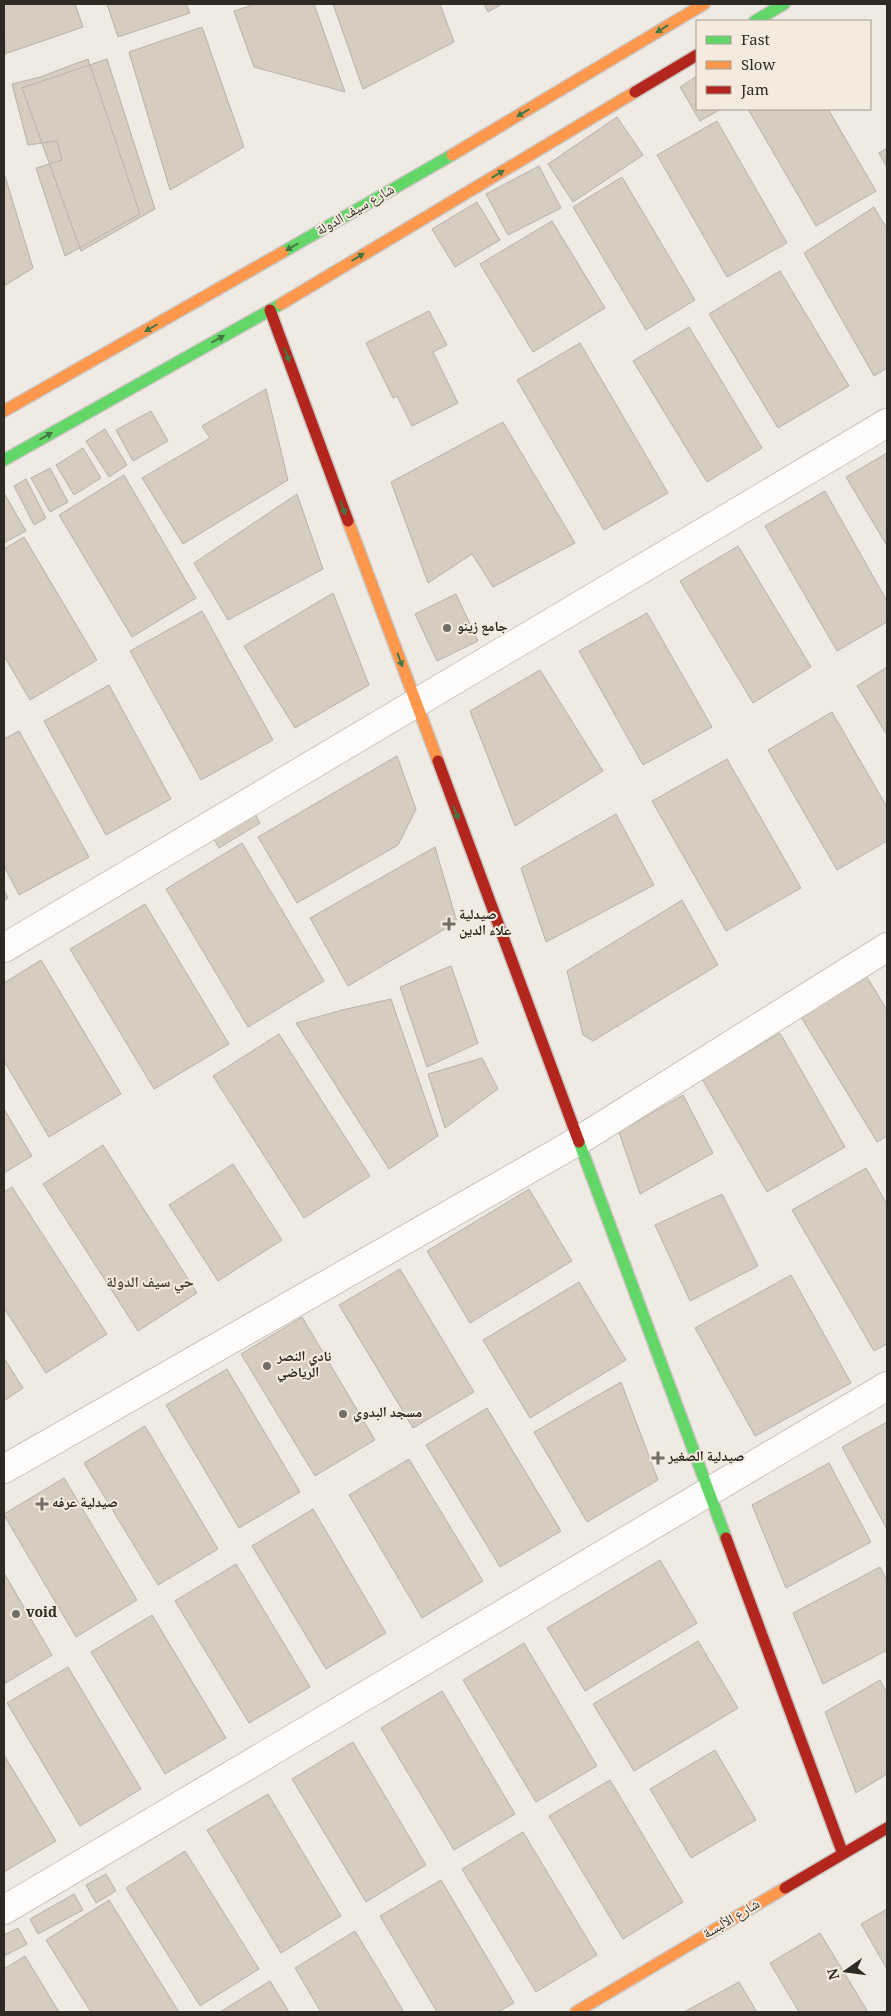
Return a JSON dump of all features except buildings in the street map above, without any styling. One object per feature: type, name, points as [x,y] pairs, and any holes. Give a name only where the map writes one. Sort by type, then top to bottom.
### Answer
[{"type":"main road","name":"شارع سيف الدولة","points":[[4,411],[439,163],[704,4]]},
{"type":"main road","points":[[757,20],[784,4]]},
{"type":"main road","points":[[4,460],[270,310],[696,56]]},
{"type":"main road","points":[[270,310],[843,1854]]},
{"type":"main road","name":"شارع الألبسة","points":[[576,2012],[590,2009],[887,1828]]},
{"type":"street","points":[[4,948],[887,423]]},
{"type":"street","points":[[4,1469],[578,1142],[887,947]]},
{"type":"street","points":[[4,1910],[887,1386]]},
{"type":"traffic: fast","points":[[757,20],[784,4]]},
{"type":"traffic: fast","points":[[283,252],[452,155]]},
{"type":"traffic: fast","points":[[4,460],[281,304]]},
{"type":"traffic: fast","points":[[579,1142],[726,1538]]},
{"type":"traffic: slow","points":[[452,155],[704,4]]},
{"type":"traffic: slow","points":[[281,304],[635,92]]},
{"type":"traffic: slow","points":[[4,411],[283,252]]},
{"type":"traffic: slow","points":[[348,521],[438,761]]},
{"type":"traffic: slow","points":[[576,2012],[785,1888]]},
{"type":"traffic: jam","points":[[635,92],[696,56]]},
{"type":"traffic: jam","points":[[270,310],[348,521]]},
{"type":"traffic: jam","points":[[438,761],[579,1142]]},
{"type":"traffic: jam","points":[[726,1538],[843,1854]]},
{"type":"traffic: jam","points":[[785,1888],[887,1828]]},
{"type":"place","name":"جامع زينو","points":[[447,628]]},
{"type":"place","name":"صيدلية علاء الدين","points":[[449,924]]},
{"type":"place","name":"نادي النصر الرياضي","points":[[267,1366]]},
{"type":"place","name":"مسجد البدوي","points":[[343,1414]]},
{"type":"place","name":"صيدلية الصغير","points":[[658,1458]]},
{"type":"place","name":"صيدلية عرفه","points":[[42,1504]]},
{"type":"place","name":"void","points":[[16,1614]]},
{"type":"district","name":"حي سيف الدولة","points":[[150,1284]]}]
